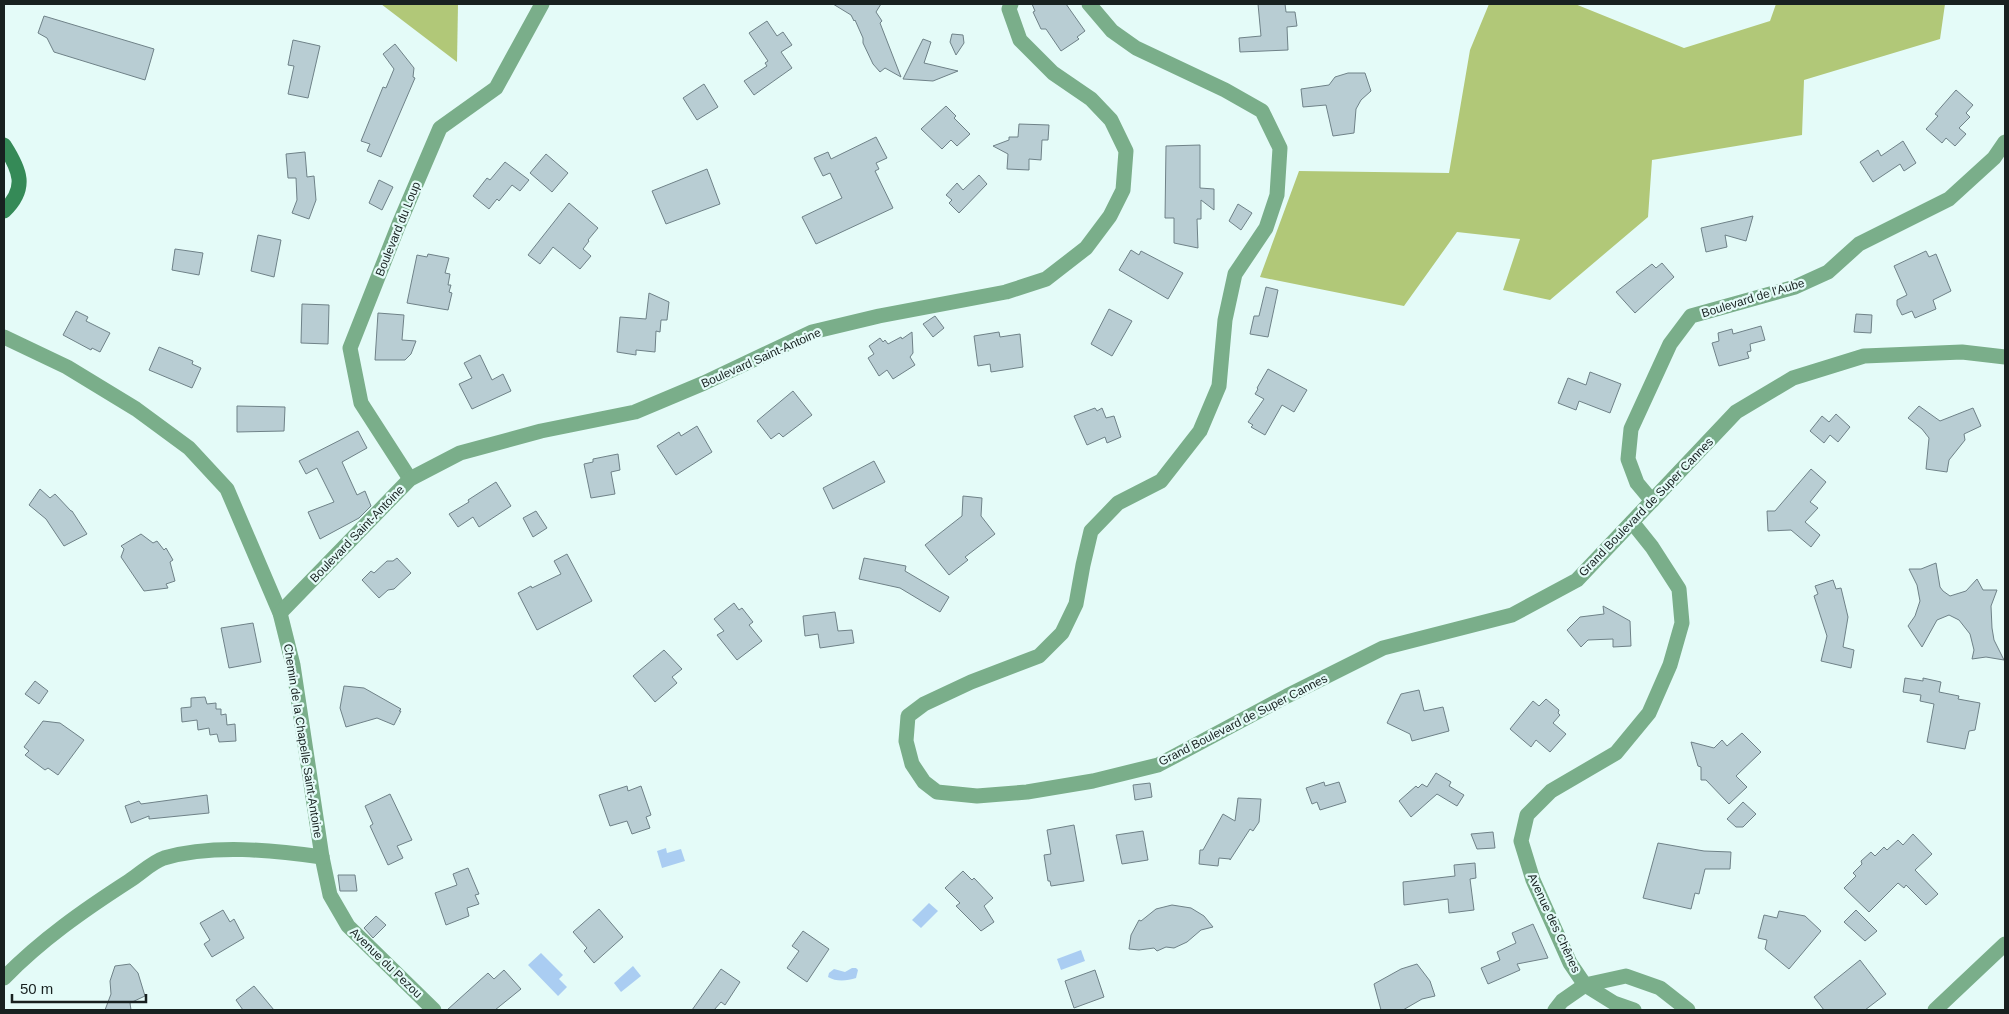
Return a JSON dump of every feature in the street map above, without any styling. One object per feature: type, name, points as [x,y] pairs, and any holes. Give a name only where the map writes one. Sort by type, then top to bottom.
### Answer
[{"type":"main road","points":[[4,145],[17,165],[19,182],[18,193],[4,211]]},
{"type":"street","name":"Boulevard du Loup","points":[[410,479],[361,403],[350,348],[399,224],[440,128],[496,88],[542,4]]},
{"type":"street","name":"Boulevard Saint-Antoine","points":[[280,613],[410,479],[460,453],[541,431],[634,412],[704,383],[812,332],[878,316],[1006,292],[1046,279],[1086,248],[1110,216],[1123,190],[1126,151],[1111,120],[1092,99],[1053,73],[1020,40],[1009,9],[1011,4]]},
{"type":"street","name":"Grand Boulevard de Super Cannes","points":[[1089,4],[1112,32],[1136,48],[1224,90],[1262,112],[1280,148],[1278,195],[1266,228],[1235,274],[1225,320],[1219,386],[1200,432],[1161,481],[1118,503],[1091,531],[1076,604],[1062,633],[1038,656],[971,682],[924,704],[908,716],[906,741],[912,764],[924,782],[937,792],[977,796],[1027,792],[1093,781],[1158,765],[1287,696],[1383,648],[1512,615],[1577,580],[1736,412],[1793,378],[1864,356],[1962,352],[2005,357]]},
{"type":"street","name":"Boulevard de l'Aube","points":[[1652,501],[1637,482],[1628,459],[1631,429],[1670,344],[1691,316],[1795,287],[1828,272],[1859,244],[1949,199],[1994,158],[2005,142]]},
{"type":"street","name":"Chemin de la Chapelle Saint-Antoine","points":[[4,337],[67,367],[136,409],[189,448],[227,489],[280,613],[293,665],[322,857]]},
{"type":"street","name":"Avenue des Chênes","points":[[1585,985],[1570,963],[1532,880],[1521,841],[1527,815],[1551,791],[1616,753],[1649,713],[1670,665],[1682,622],[1679,589],[1652,547],[1632,522]]},
{"type":"street","points":[[4,978],[25,956],[88,907],[162,859],[188,853],[238,849],[322,857]]},
{"type":"street","name":"Avenue du Pezou","points":[[322,857],[330,895],[348,926],[434,1010]]},
{"type":"street","points":[[1935,1010],[2005,944]]},
{"type":"street","points":[[1555,1010],[1562,1001],[1585,985],[1626,976],[1660,988],[1688,1010]]},
{"type":"street","points":[[1585,985],[1614,1003],[1634,1010]]},
{"type":"green space","points":[[381,4],[458,4],[457,62]]},
{"type":"green space","points":[[1489,4],[1575,4],[1684,48],[1770,21],[1776,4],[1945,4],[1940,39],[1804,80],[1802,135],[1652,160],[1648,217],[1550,300],[1503,290],[1520,239],[1457,232],[1404,306],[1260,277],[1299,171],[1449,173],[1470,50]]},
{"type":"water","points":[[666,848],[667,853],[681,849],[685,861],[662,868],[657,851]]},
{"type":"water","points":[[929,903],[938,911],[921,928],[912,920]]},
{"type":"water","points":[[1081,950],[1085,961],[1061,970],[1057,959]]},
{"type":"water","points":[[541,953],[563,975],[559,979],[567,987],[558,996],[528,965]]},
{"type":"water","points":[[633,966],[641,976],[621,992],[614,983]]},
{"type":"water","points":[[852,968],[858,970],[856,978],[842,981],[828,977],[829,973],[834,969],[845,972]]},
{"type":"building","points":[[833,4],[881,4],[876,12],[882,21],[880,23],[901,77],[885,68],[880,72],[873,64],[855,20],[851,15]]},
{"type":"building","points":[[1032,4],[1066,4],[1085,31],[1077,37],[1079,39],[1061,51],[1046,29],[1041,29],[1033,12],[1035,11]]},
{"type":"building","points":[[1258,4],[1285,4],[1286,12],[1295,12],[1297,26],[1287,27],[1288,50],[1240,52],[1239,38],[1261,36]]},
{"type":"building","points":[[44,16],[154,49],[145,80],[54,52],[47,38],[38,33]]},
{"type":"building","points":[[767,21],[777,36],[783,32],[792,45],[781,52],[792,68],[754,95],[744,81],[767,66],[765,63],[768,61],[749,33]]},
{"type":"building","points":[[952,34],[963,35],[964,43],[956,55],[950,42]]},
{"type":"building","points":[[923,39],[931,42],[924,63],[958,71],[933,81],[903,79]]},
{"type":"building","points":[[293,40],[320,46],[308,98],[288,94],[294,66],[288,65]]},
{"type":"building","points":[[395,44],[414,68],[413,77],[415,78],[381,157],[367,151],[370,144],[361,141],[383,87],[386,88],[394,69],[383,54]]},
{"type":"building","points":[[1348,73],[1365,73],[1371,91],[1361,100],[1356,109],[1354,133],[1333,136],[1326,105],[1303,107],[1301,89],[1329,85],[1335,77]]},
{"type":"building","points":[[704,84],[718,107],[697,120],[683,98]]},
{"type":"building","points":[[1956,90],[1973,105],[1966,113],[1970,117],[1959,128],[1966,134],[1955,146],[1946,138],[1942,143],[1926,129],[1938,116],[1935,114]]},
{"type":"building","points":[[946,106],[956,116],[954,118],[970,134],[957,146],[951,140],[942,149],[921,129]]},
{"type":"building","points":[[1019,124],[1049,125],[1048,140],[1042,140],[1041,160],[1029,159],[1029,170],[1007,169],[1008,154],[993,146],[1009,140],[1009,137],[1018,137]]},
{"type":"building","points":[[876,137],[887,158],[876,163],[879,169],[875,171],[893,208],[816,244],[802,217],[842,198],[830,173],[823,176],[814,158],[828,152],[831,159]]},
{"type":"building","points":[[1903,141],[1916,163],[1904,171],[1900,164],[1873,182],[1860,162],[1878,150],[1881,156]]},
{"type":"building","points":[[1200,145],[1200,188],[1214,189],[1214,210],[1201,200],[1201,219],[1197,219],[1198,248],[1174,243],[1174,218],[1165,218],[1166,146]]},
{"type":"building","points":[[305,152],[307,177],[314,176],[316,200],[309,219],[292,213],[297,200],[296,178],[288,178],[286,154]]},
{"type":"building","points":[[546,154],[568,173],[552,192],[530,173]]},
{"type":"building","points":[[505,162],[529,180],[520,191],[512,185],[499,201],[497,199],[489,209],[473,196],[487,178],[490,180]]},
{"type":"building","points":[[707,169],[720,204],[666,224],[652,191]]},
{"type":"building","points":[[979,175],[987,184],[959,213],[949,203],[952,200],[946,195],[957,183],[963,190]]},
{"type":"building","points":[[379,180],[393,187],[382,210],[369,203]]},
{"type":"building","points":[[569,203],[598,228],[583,249],[591,256],[580,269],[553,247],[540,264],[528,255]]},
{"type":"building","points":[[1238,204],[1252,213],[1241,230],[1229,221]]},
{"type":"building","points":[[1753,216],[1746,241],[1725,235],[1727,247],[1706,252],[1701,228]]},
{"type":"building","points":[[258,235],[281,240],[274,277],[251,271]]},
{"type":"building","points":[[175,249],[203,253],[199,275],[172,270]]},
{"type":"building","points":[[1131,250],[1139,255],[1141,251],[1183,273],[1168,299],[1119,270]]},
{"type":"building","points":[[1926,251],[1929,257],[1936,254],[1951,291],[1933,300],[1936,309],[1915,318],[1912,311],[1902,315],[1897,305],[1897,300],[1907,295],[1894,266]]},
{"type":"building","points":[[428,254],[449,258],[445,273],[450,274],[448,285],[451,285],[449,292],[452,293],[448,310],[407,303],[417,255],[427,257]]},
{"type":"building","points":[[1662,263],[1674,277],[1635,313],[1616,292],[1652,264],[1656,268]]},
{"type":"building","points":[[1266,287],[1278,290],[1268,337],[1250,334],[1254,316],[1259,316]]},
{"type":"building","points":[[649,293],[669,302],[667,320],[661,320],[660,332],[656,331],[655,352],[636,350],[636,355],[617,352],[620,317],[646,319]]},
{"type":"building","points":[[302,304],[329,305],[328,344],[301,343]]},
{"type":"building","points":[[1109,309],[1132,321],[1112,356],[1091,344]]},
{"type":"building","points":[[76,311],[88,317],[86,321],[110,333],[100,352],[92,348],[91,350],[63,335]]},
{"type":"building","points":[[378,313],[404,315],[402,340],[416,341],[411,354],[405,360],[375,360]]},
{"type":"building","points":[[1856,314],[1872,315],[1871,333],[1854,332]]},
{"type":"building","points":[[935,316],[944,328],[933,337],[923,324]]},
{"type":"building","points":[[1761,326],[1765,340],[1750,344],[1751,351],[1747,352],[1749,358],[1719,366],[1712,343],[1719,341],[1718,333],[1732,329],[1733,334]]},
{"type":"building","points":[[912,332],[913,353],[910,357],[915,365],[893,379],[887,370],[879,376],[868,358],[874,354],[869,346],[880,338],[888,344],[901,337],[902,339]]},
{"type":"building","points":[[999,332],[1000,337],[1020,334],[1023,367],[991,372],[990,364],[978,366],[974,336]]},
{"type":"building","points":[[159,347],[193,361],[192,364],[201,368],[192,388],[149,370]]},
{"type":"building","points":[[480,355],[492,380],[503,374],[511,391],[472,409],[459,384],[472,378],[464,363]]},
{"type":"building","points":[[1268,369],[1307,390],[1294,412],[1282,405],[1265,435],[1251,427],[1253,425],[1248,422],[1264,399],[1255,394]]},
{"type":"building","points":[[1590,372],[1621,384],[1610,413],[1579,401],[1576,410],[1558,403],[1568,378],[1586,385]]},
{"type":"building","points":[[793,391],[812,415],[783,437],[779,433],[771,439],[757,421]]},
{"type":"building","points":[[237,406],[285,407],[284,431],[237,432]]},
{"type":"building","points":[[1919,406],[1940,421],[1973,408],[1981,426],[1964,434],[1965,440],[1949,460],[1947,472],[1926,469],[1929,438],[1922,429],[1908,418]]},
{"type":"building","points":[[1095,408],[1097,411],[1102,408],[1106,418],[1114,416],[1121,437],[1107,443],[1105,437],[1087,445],[1074,416]]},
{"type":"building","points":[[1836,414],[1850,427],[1838,442],[1830,435],[1824,443],[1810,431],[1822,416],[1829,422]]},
{"type":"building","points":[[697,426],[712,452],[676,475],[657,446],[679,432],[681,436]]},
{"type":"building","points":[[358,431],[367,448],[342,462],[357,495],[365,491],[371,506],[359,518],[320,539],[308,512],[334,502],[317,468],[306,474],[299,461]]},
{"type":"building","points":[[618,454],[620,470],[611,472],[615,494],[591,498],[584,464],[593,462],[593,459]]},
{"type":"building","points":[[874,461],[885,482],[833,509],[823,488]]},
{"type":"building","points":[[1811,469],[1826,482],[1810,502],[1818,508],[1805,522],[1820,535],[1811,547],[1791,530],[1768,531],[1767,511],[1775,511]]},
{"type":"building","points":[[496,482],[511,506],[479,527],[473,517],[458,527],[449,514]]},
{"type":"building","points":[[40,489],[50,498],[55,494],[72,511],[87,534],[64,546],[46,519],[29,505]]},
{"type":"building","points":[[963,496],[982,498],[981,516],[995,534],[965,557],[968,560],[949,575],[925,545],[962,516]]},
{"type":"building","points":[[536,511],[547,528],[533,537],[523,518]]},
{"type":"building","points":[[141,534],[153,543],[157,541],[164,550],[166,548],[173,560],[170,562],[175,581],[166,584],[168,588],[144,591],[121,557],[124,549],[121,546]]},
{"type":"building","points":[[567,554],[592,601],[537,630],[518,593],[561,574],[554,561]]},
{"type":"building","points":[[397,558],[411,573],[394,589],[388,590],[379,598],[362,580],[371,571],[374,573],[387,561],[393,561]]},
{"type":"building","points":[[864,558],[906,566],[905,571],[949,597],[940,612],[900,588],[859,579]]},
{"type":"building","points":[[1936,563],[1940,587],[1950,596],[1966,591],[1977,579],[1983,590],[1997,590],[1991,606],[1992,628],[1994,640],[2004,660],[1986,657],[1972,659],[1974,650],[1970,634],[1959,620],[1949,615],[1937,620],[1922,647],[1908,626],[1915,616],[1920,601],[1917,585],[1909,569],[1921,569]]},
{"type":"building","points":[[1833,580],[1836,589],[1841,588],[1848,617],[1843,647],[1854,650],[1851,668],[1821,661],[1827,636],[1814,596],[1818,594],[1815,586]]},
{"type":"building","points":[[734,603],[739,610],[742,608],[753,622],[749,625],[762,641],[737,660],[717,635],[724,631],[714,619]]},
{"type":"building","points":[[1603,606],[1630,621],[1631,646],[1613,647],[1613,639],[1588,640],[1581,647],[1567,630],[1580,617],[1604,614]]},
{"type":"building","points":[[835,612],[838,631],[852,630],[854,643],[820,648],[818,634],[805,636],[803,616]]},
{"type":"building","points":[[253,623],[261,662],[229,668],[221,628]]},
{"type":"building","points":[[664,650],[682,669],[672,677],[677,683],[655,702],[633,676]]},
{"type":"building","points":[[1905,678],[1923,681],[1923,678],[1941,682],[1939,692],[1959,696],[1958,699],[1980,703],[1975,730],[1969,731],[1965,749],[1927,742],[1934,704],[1920,701],[1921,695],[1903,692]]},
{"type":"building","points":[[35,681],[48,691],[39,704],[25,694]]},
{"type":"building","points":[[344,686],[364,688],[401,709],[394,725],[377,718],[346,727],[340,708]]},
{"type":"building","points":[[1419,690],[1424,711],[1443,707],[1449,731],[1412,741],[1410,734],[1387,723],[1401,694]]},
{"type":"building","points":[[205,697],[207,704],[216,703],[216,709],[221,709],[221,715],[226,714],[227,725],[235,724],[236,741],[219,742],[217,734],[210,735],[209,728],[198,730],[197,720],[182,722],[181,708],[191,707],[191,698]]},
{"type":"building","points":[[1546,699],[1559,710],[1558,713],[1560,715],[1553,723],[1566,734],[1550,752],[1536,740],[1531,747],[1510,729],[1533,701],[1539,706]]},
{"type":"building","points":[[43,721],[60,723],[84,740],[58,775],[48,768],[45,770],[25,755],[29,751],[24,747]]},
{"type":"building","points":[[1742,733],[1761,752],[1736,776],[1747,787],[1729,804],[1706,780],[1701,780],[1701,767],[1698,766],[1691,742],[1714,748],[1722,740],[1727,746]]},
{"type":"building","points":[[1436,773],[1451,782],[1449,786],[1464,795],[1457,806],[1437,794],[1411,817],[1399,801],[1416,786],[1418,788],[1422,784],[1427,787]]},
{"type":"building","points":[[1324,782],[1325,786],[1339,782],[1346,802],[1320,810],[1317,802],[1312,804],[1306,788]]},
{"type":"building","points":[[1150,783],[1152,797],[1135,800],[1133,785]]},
{"type":"building","points":[[627,786],[628,791],[641,786],[651,815],[646,817],[650,828],[632,834],[627,821],[610,826],[599,795]]},
{"type":"building","points":[[390,794],[412,840],[397,846],[403,858],[388,865],[370,826],[373,824],[365,806]]},
{"type":"building","points":[[207,795],[209,813],[149,819],[149,816],[131,823],[125,806],[139,801],[141,804]]},
{"type":"building","points":[[1238,798],[1261,799],[1259,822],[1253,831],[1250,829],[1230,860],[1219,858],[1218,866],[1199,864],[1200,850],[1203,850],[1223,814],[1235,821]]},
{"type":"building","points":[[1743,802],[1756,814],[1743,827],[1736,827],[1727,819]]},
{"type":"building","points":[[1074,825],[1084,881],[1051,886],[1050,881],[1048,881],[1044,855],[1051,854],[1047,830]]},
{"type":"building","points":[[1143,831],[1148,860],[1122,864],[1116,835]]},
{"type":"building","points":[[1493,832],[1495,848],[1477,849],[1471,834]]},
{"type":"building","points":[[1913,834],[1932,854],[1915,870],[1938,894],[1926,905],[1906,885],[1904,888],[1898,883],[1869,912],[1844,888],[1856,876],[1853,873],[1862,864],[1861,861],[1871,852],[1875,856],[1884,847],[1887,850],[1898,840],[1903,845]]},
{"type":"building","points":[[1658,843],[1704,851],[1731,852],[1730,869],[1705,869],[1699,894],[1695,893],[1691,909],[1643,898]]},
{"type":"building","points":[[1475,863],[1476,878],[1470,879],[1474,910],[1449,913],[1448,899],[1404,905],[1403,882],[1455,876],[1454,865]]},
{"type":"building","points":[[468,868],[479,894],[475,895],[479,904],[467,908],[469,916],[446,925],[435,893],[457,885],[453,874]]},
{"type":"building","points":[[963,871],[972,880],[974,878],[993,898],[984,906],[994,922],[981,931],[956,906],[960,903],[945,888]]},
{"type":"building","points":[[338,875],[355,875],[357,891],[340,891]]},
{"type":"building","points":[[1172,905],[1191,908],[1204,916],[1213,927],[1201,930],[1187,942],[1174,948],[1166,947],[1157,951],[1154,948],[1129,949],[1131,935],[1139,920],[1141,921],[1156,909]]},
{"type":"building","points":[[599,909],[623,937],[594,963],[584,951],[587,948],[573,932]]},
{"type":"building","points":[[223,910],[230,922],[234,919],[244,938],[212,957],[204,944],[210,940],[200,923]]},
{"type":"building","points":[[1856,910],[1877,931],[1865,941],[1844,922]]},
{"type":"building","points":[[1779,911],[1805,916],[1821,931],[1789,969],[1765,949],[1767,940],[1758,938],[1764,915],[1777,918]]},
{"type":"building","points":[[376,916],[386,925],[373,938],[364,928]]},
{"type":"building","points":[[1533,924],[1548,958],[1517,964],[1520,970],[1488,984],[1481,968],[1500,960],[1497,952],[1516,943],[1512,933]]},
{"type":"building","points":[[803,931],[829,949],[807,982],[787,968],[799,951],[792,946]]},
{"type":"building","points":[[1860,960],[1886,994],[1865,1010],[1824,1010],[1814,997]]},
{"type":"building","points":[[130,964],[138,973],[145,996],[130,1003],[131,1010],[105,1010],[111,994],[110,981],[115,966]]},
{"type":"building","points":[[1417,964],[1430,981],[1435,996],[1422,999],[1403,1010],[1381,1010],[1374,984],[1401,969]]},
{"type":"building","points":[[721,969],[740,982],[725,1005],[721,1002],[714,1010],[692,1010]]},
{"type":"building","points":[[504,970],[521,989],[495,1010],[447,1010],[488,973],[494,979]]},
{"type":"building","points":[[1095,970],[1104,997],[1074,1008],[1065,981]]},
{"type":"building","points":[[254,986],[274,1010],[243,1010],[236,1000]]}]
